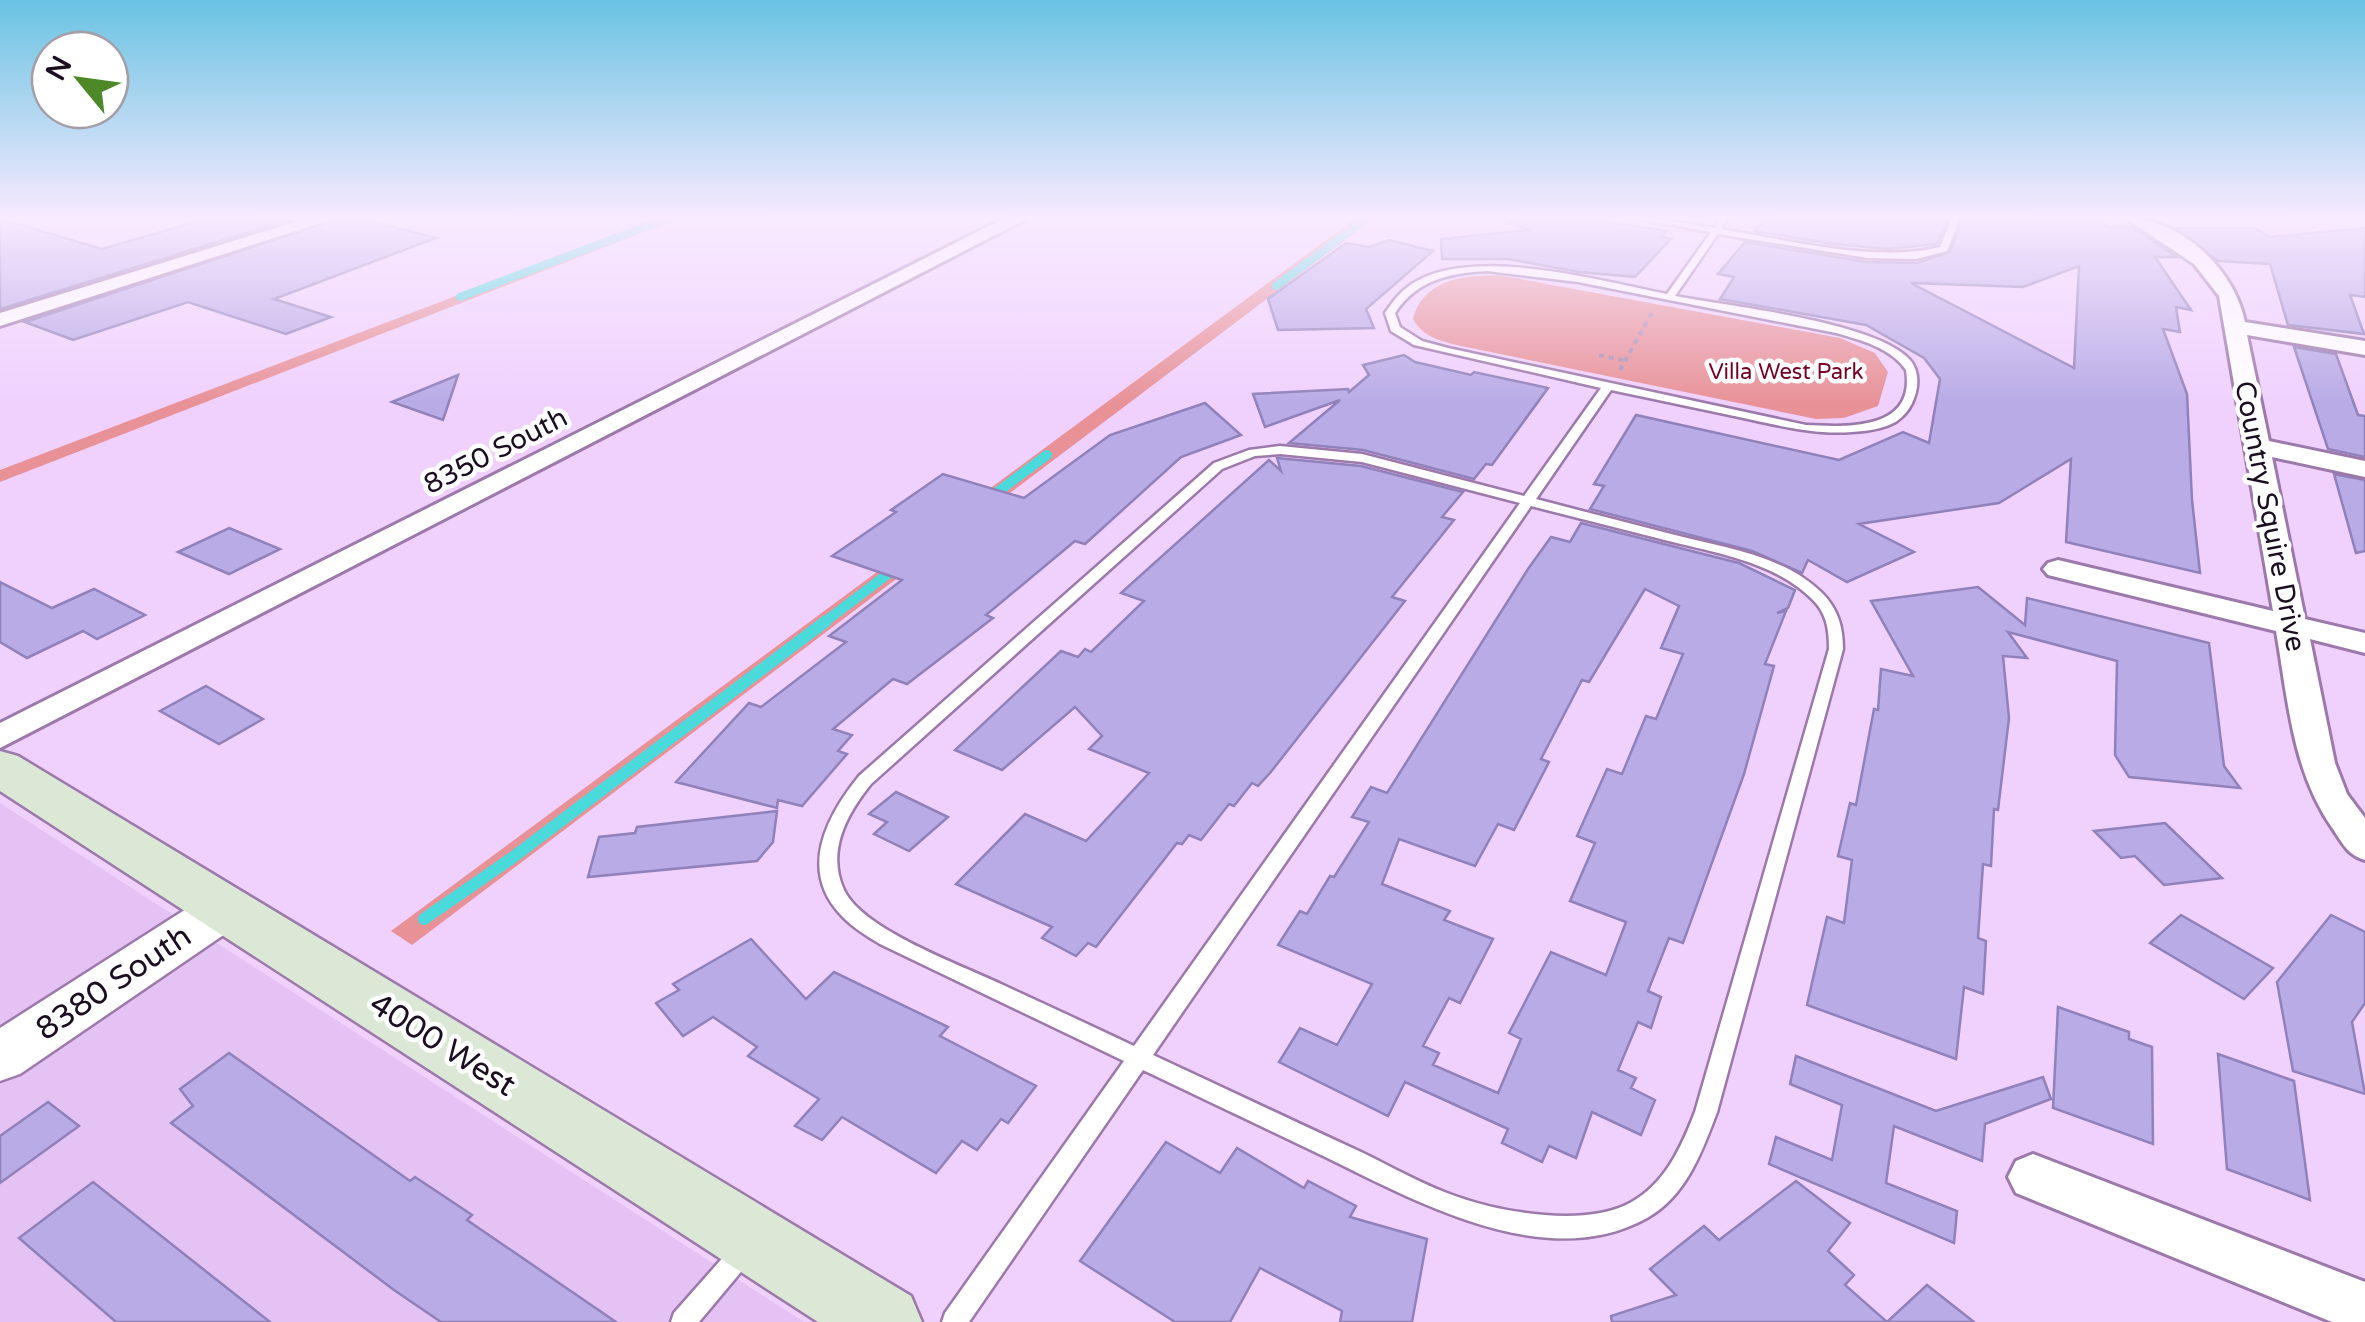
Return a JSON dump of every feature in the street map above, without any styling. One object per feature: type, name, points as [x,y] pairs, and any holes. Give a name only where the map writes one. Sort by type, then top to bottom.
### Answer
[{"type":"main road","name":"4000 West","points":[[0,768],[885,1322]]},
{"type":"street","points":[[0,320],[129,280]]},
{"type":"street","name":"8350 South","points":[[0,738],[898,280]]},
{"type":"street","name":"Country Squire Drive","points":[[2219,280],[2230,296],[2317,763],[2330,798],[2365,846]]},
{"type":"street","points":[[2236,327],[2365,348]]},
{"type":"street","points":[[2257,446],[2365,469]]},
{"type":"street","points":[[2058,569],[2365,643]]},
{"type":"street","name":"8380 South","points":[[0,1057],[226,908]]},
{"type":"street","points":[[2033,1177],[2365,1309]]},
{"type":"lane","points":[[1428,280],[1402,295],[1390,313],[1395,328],[1418,342],[1786,424],[1831,430],[1875,426],[1892,420],[1904,408],[1912,375],[1910,368],[1880,344],[1834,329],[1566,280]]},
{"type":"lane","points":[[1669,298],[1682,280]]},
{"type":"lane","points":[[954,1322],[1608,386]]},
{"type":"lane","points":[[1266,452],[1340,454],[1767,564],[1810,590],[1835,619],[1839,632],[1706,1112],[1688,1158],[1662,1194],[1626,1216],[1576,1227],[1517,1224],[1454,1207],[1138,1057],[887,939],[846,909],[830,880],[826,852],[833,824],[864,780],[1218,466],[1266,452]]},
{"type":"lane","points":[[682,1322],[753,1240]]},
{"type":"path","points":[[1608,386],[1657,304],[1669,298]]},
{"type":"path","points":[[1598,355],[1626,361]]},
{"type":"shaded area","points":[[0,803],[804,1322],[0,1322]]},
{"type":"green space","points":[[498,280],[521,280],[0,482],[0,470]]},
{"type":"green space","points":[[1273,280],[1292,280],[412,945],[391,931]]},
{"type":"green space","name":"Villa West Park","points":[[1524,280],[1840,338],[1875,353],[1888,372],[1878,406],[1844,418],[1816,419],[1454,344],[1428,335],[1413,319],[1427,295],[1449,281]]},
{"type":"building","points":[[0,280],[95,280],[0,309]]},
{"type":"building","points":[[153,280],[325,280],[274,299],[331,317],[286,334],[188,302],[73,340],[25,322]]},
{"type":"building","points":[[1295,280],[1400,280],[1366,309],[1374,328],[1278,330],[1268,299]]},
{"type":"building","points":[[1732,280],[2042,280],[2023,287],[1911,283],[2074,368],[2078,280],[2170,280],[2191,310],[2176,307],[2180,332],[2163,329],[2187,394],[2200,573],[2066,542],[2071,459],[1999,503],[1859,524],[1914,552],[1847,582],[1808,560],[1802,573],[1752,551],[1590,509],[1604,486],[1594,484],[1636,415],[1839,460],[1903,432],[1929,443],[1940,379],[1924,358],[1866,325],[1720,299]]},
{"type":"building","points":[[2275,280],[2365,280],[2365,297],[2350,295],[2364,334],[2288,325]]},
{"type":"building","points":[[2294,347],[2336,354],[2358,415],[2365,416],[2365,457],[2328,449]]},
{"type":"building","points":[[1404,355],[1415,362],[1471,375],[1474,372],[1548,388],[1492,465],[1486,464],[1474,479],[1363,450],[1289,443],[1340,400],[1265,427],[1253,394],[1348,389],[1349,392],[1369,375],[1363,365]]},
{"type":"building","points":[[458,375],[443,420],[392,402]]},
{"type":"building","points":[[1205,403],[1241,435],[1181,457],[1085,544],[1075,541],[986,615],[993,618],[907,684],[893,679],[833,729],[852,735],[838,751],[847,754],[802,806],[778,800],[777,808],[676,782],[749,703],[761,707],[846,642],[829,636],[902,580],[832,556],[896,512],[891,510],[943,474],[1024,498],[1110,435]]},
{"type":"building","points":[[1277,458],[1361,466],[1463,492],[1442,517],[1454,520],[1392,597],[1405,601],[1270,773],[1258,786],[1252,783],[1234,806],[1229,804],[1201,840],[1189,835],[1182,844],[1177,843],[1096,947],[1088,943],[1076,956],[1042,938],[1052,927],[956,884],[1025,814],[1086,841],[1149,773],[1089,749],[1102,736],[1075,707],[1002,770],[955,750],[1061,651],[1078,657],[1085,649],[1091,652],[1144,601],[1121,593],[1269,460],[1281,471]]},
{"type":"building","points":[[2334,474],[2365,480],[2365,551],[2356,553]]},
{"type":"building","points":[[1581,523],[1739,563],[1795,590],[1788,608],[1777,613],[1786,611],[1765,664],[1774,666],[1744,774],[1683,943],[1669,938],[1648,991],[1661,997],[1651,1028],[1638,1022],[1618,1070],[1636,1078],[1631,1088],[1655,1100],[1641,1135],[1592,1112],[1576,1158],[1549,1146],[1542,1162],[1502,1143],[1508,1129],[1405,1082],[1388,1116],[1279,1062],[1300,1028],[1337,1045],[1372,984],[1278,945],[1300,911],[1307,914],[1369,822],[1352,817],[1371,787],[1387,793],[1551,537],[1570,542]],"holes":[[[1645,589],[1679,606],[1661,648],[1683,654],[1656,719],[1646,716],[1622,774],[1607,769],[1577,836],[1595,843],[1570,901],[1626,922],[1606,975],[1551,952],[1509,1033],[1521,1039],[1498,1093],[1433,1065],[1439,1053],[1423,1046],[1449,998],[1460,1003],[1493,939],[1444,920],[1450,911],[1382,884],[1399,839],[1475,866],[1498,824],[1514,830],[1549,762],[1541,759],[1582,680],[1589,682]]]},
{"type":"building","points":[[229,528],[280,549],[229,574],[178,552]]},
{"type":"building","points":[[0,582],[52,608],[94,589],[145,615],[97,639],[83,631],[27,658],[0,642]]},
{"type":"building","points":[[1978,587],[2025,625],[2027,598],[2209,643],[2224,766],[2240,788],[2129,777],[2115,755],[2117,661],[2008,632],[2027,658],[2003,656],[2009,718],[1998,810],[1994,809],[1991,866],[1983,864],[1978,938],[1986,941],[1983,994],[1964,987],[1956,1059],[1807,1005],[1827,917],[1844,923],[1852,860],[1838,856],[1850,803],[1856,805],[1874,709],[1878,710],[1881,669],[1913,676],[1871,601]]},
{"type":"building","points":[[206,686],[263,719],[219,744],[160,711]]},
{"type":"building","points":[[896,792],[948,817],[909,851],[874,834],[887,822],[869,814]]},
{"type":"building","points":[[777,811],[773,842],[757,861],[588,877],[599,837],[635,833],[637,827]]},
{"type":"building","points":[[2165,823],[2222,878],[2164,885],[2135,856],[2121,858],[2094,831]]},
{"type":"building","points":[[2181,915],[2273,968],[2244,999],[2150,943]]},
{"type":"building","points":[[2331,915],[2365,932],[2365,1003],[2352,1022],[2365,1094],[2293,1071],[2277,982]]},
{"type":"building","points":[[751,939],[806,999],[834,972],[948,1027],[940,1036],[1036,1086],[1008,1123],[1001,1119],[977,1150],[962,1141],[936,1173],[842,1117],[822,1140],[795,1126],[819,1099],[748,1056],[757,1047],[713,1017],[683,1036],[656,1003],[679,990],[673,984]]},
{"type":"building","points":[[2058,1007],[2129,1032],[2129,1039],[2152,1047],[2153,1144],[2053,1108]]},
{"type":"building","points":[[229,1053],[410,1181],[415,1177],[472,1215],[467,1220],[616,1322],[441,1322],[394,1290],[171,1123],[193,1106],[180,1089]]},
{"type":"building","points":[[2218,1054],[2294,1081],[2310,1200],[2227,1169]]},
{"type":"building","points":[[1796,1056],[1936,1111],[2043,1077],[2051,1099],[1985,1124],[1982,1161],[1894,1126],[1886,1183],[1957,1211],[1954,1243],[1769,1164],[1776,1137],[1832,1160],[1842,1105],[1790,1084]]},
{"type":"building","points":[[48,1102],[79,1126],[0,1183],[0,1136]]},
{"type":"building","points":[[1166,1142],[1220,1173],[1237,1148],[1304,1188],[1308,1181],[1356,1206],[1350,1217],[1427,1239],[1412,1322],[1340,1322],[1342,1311],[1260,1268],[1230,1322],[1175,1322],[1080,1261]]},
{"type":"building","points":[[1796,1181],[1850,1223],[1828,1251],[1854,1275],[1845,1285],[1887,1322],[1612,1322],[1611,1316],[1676,1295],[1650,1269],[1704,1226],[1719,1240]]},
{"type":"building","points":[[93,1182],[270,1322],[116,1322],[19,1238]]},
{"type":"building","points":[[1927,1285],[1974,1322],[1887,1322]]},
{"type":"waterway","points":[[460,297],[506,280]]},
{"type":"waterway","points":[[1276,286],[1284,280]]},
{"type":"waterway","points":[[988,499],[1047,455]]},
{"type":"waterway","points":[[822,624],[897,567]]},
{"type":"waterway","points":[[424,919],[512,858],[826,621]]}]
